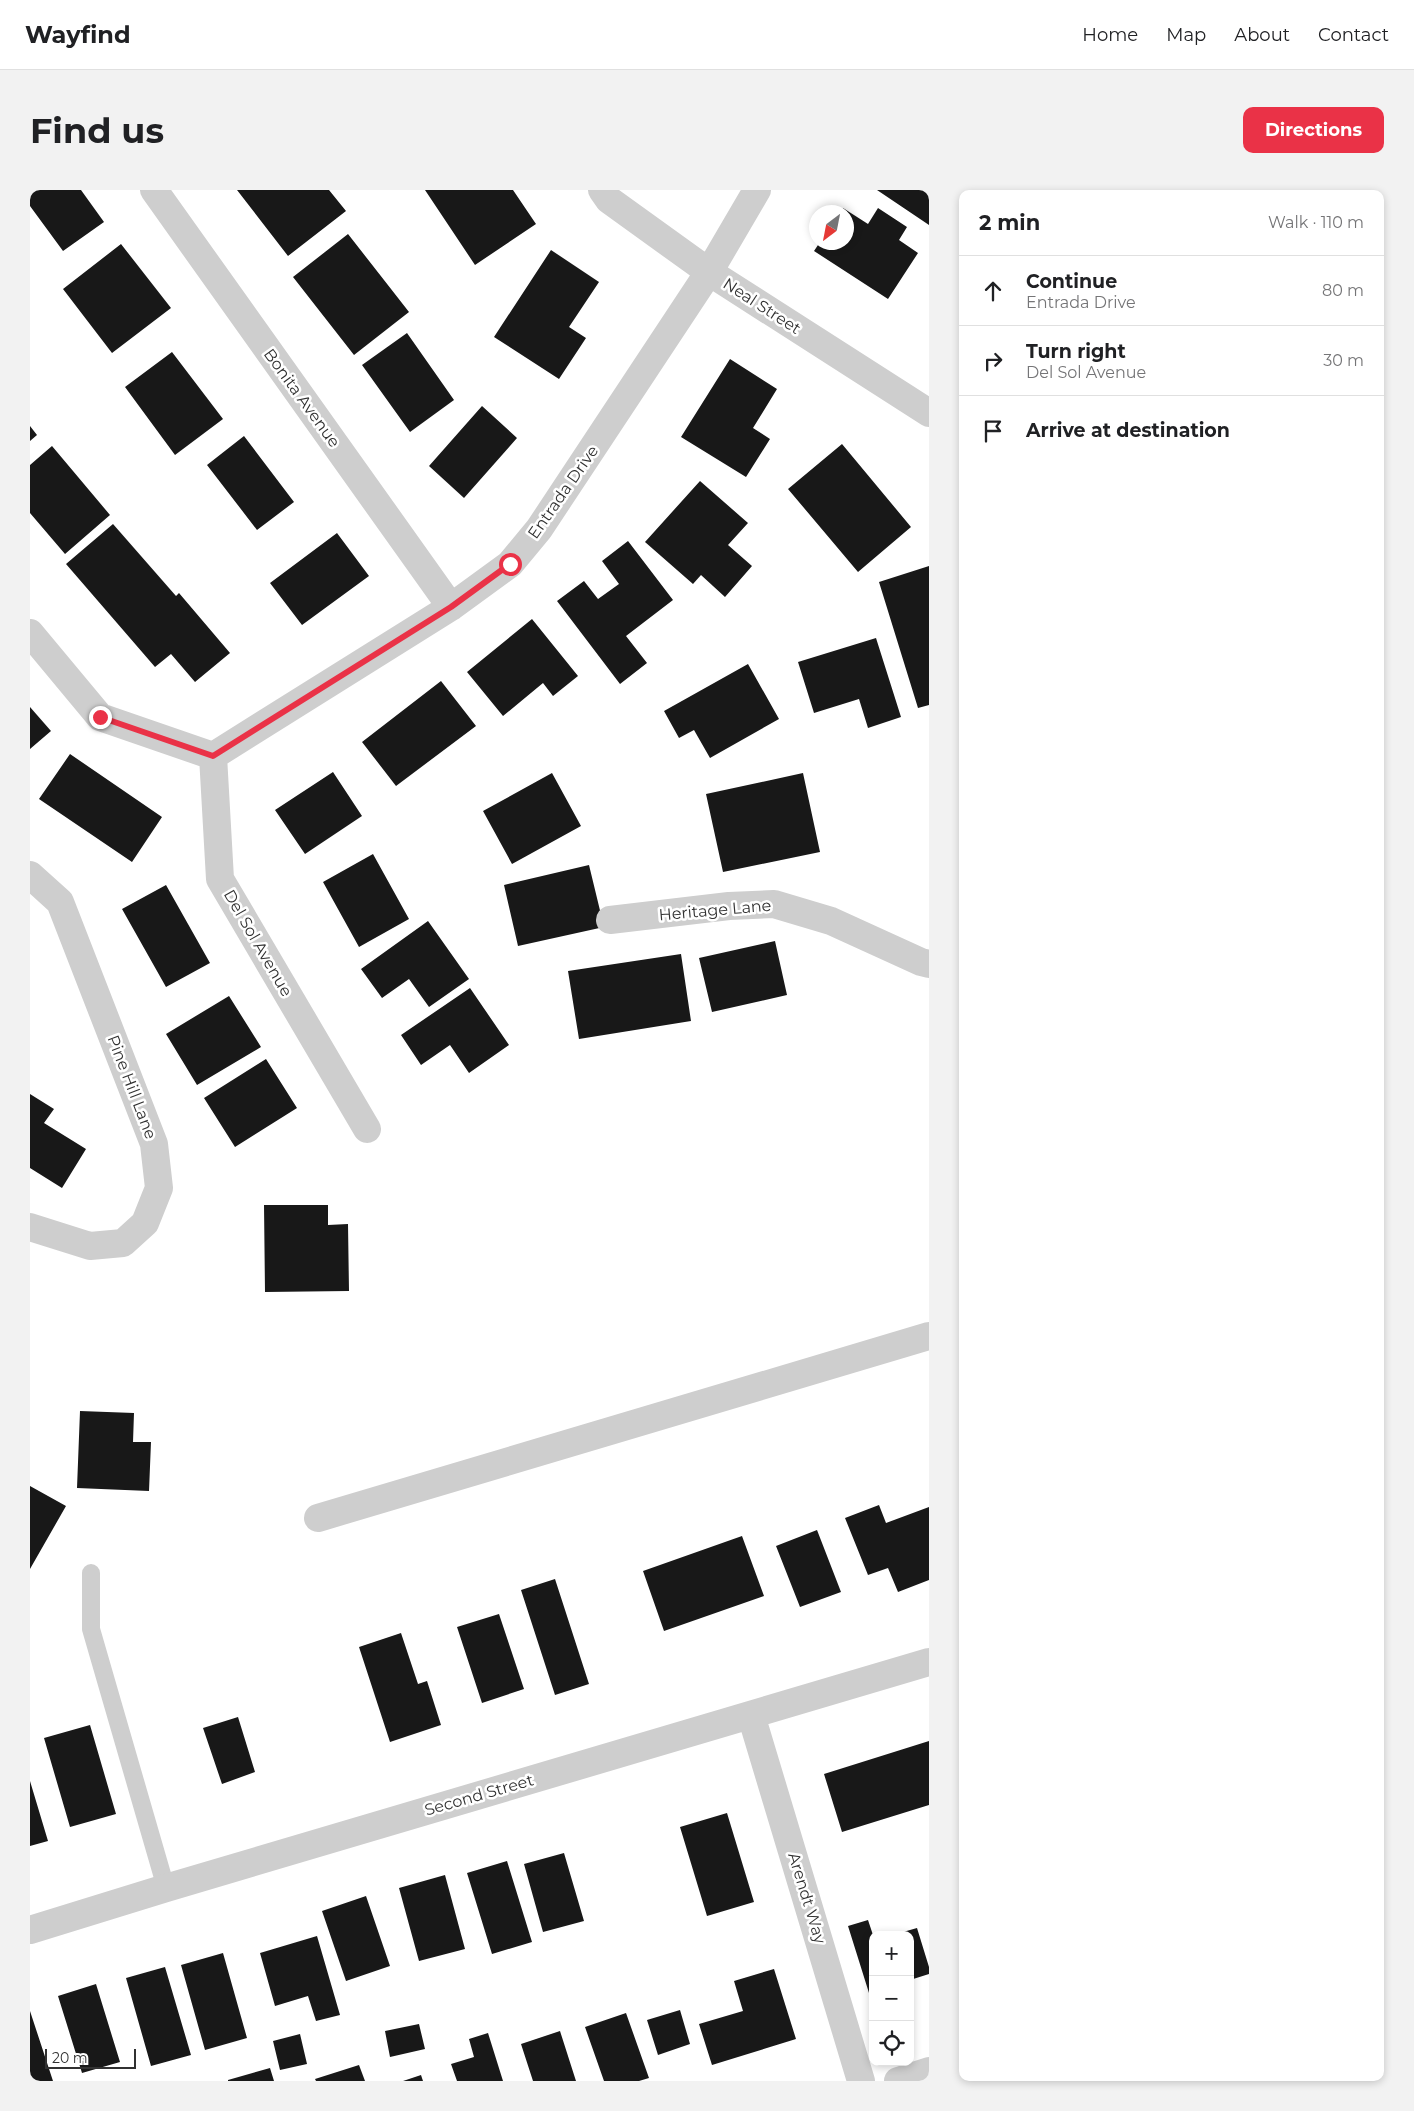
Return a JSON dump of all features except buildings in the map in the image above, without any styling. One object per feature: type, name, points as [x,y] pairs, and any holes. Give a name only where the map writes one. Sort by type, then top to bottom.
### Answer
[{"type":"street","name":"Bonita Avenue","points":[[154,190],[451,607]]},
{"type":"street","name":"Neal Street","points":[[602,190],[609,200],[709,272],[929,413]]},
{"type":"street","name":"Entrada Drive","points":[[213,756],[451,607],[510,564],[539,529],[709,272],[758,190]]},
{"type":"street","points":[[30,633],[100,717],[213,756]]},
{"type":"street","name":"Del Sol Avenue","points":[[213,756],[220,878],[367,1129]]},
{"type":"street","name":"Pine Hill Lane","points":[[30,875],[60,902],[154,1144],[159,1188],[145,1223],[123,1243],[90,1246],[30,1227]]},
{"type":"street","name":"Heritage Lane","points":[[610,920],[729,906],[774,904],[830,921],[929,964]]},
{"type":"street","points":[[318,1518],[929,1336]]},
{"type":"street","name":"Second Street","points":[[30,1930],[929,1662]]},
{"type":"street","name":"Arendt Way","points":[[751,1715],[770,1772],[861,2081]]},
{"type":"street","points":[[898,2081],[929,2071]]},
{"type":"lane","points":[[91,1573],[91,1629],[166,1888]]},
{"type":"route","points":[[100,717],[213,756],[451,607],[510,564]]}]
